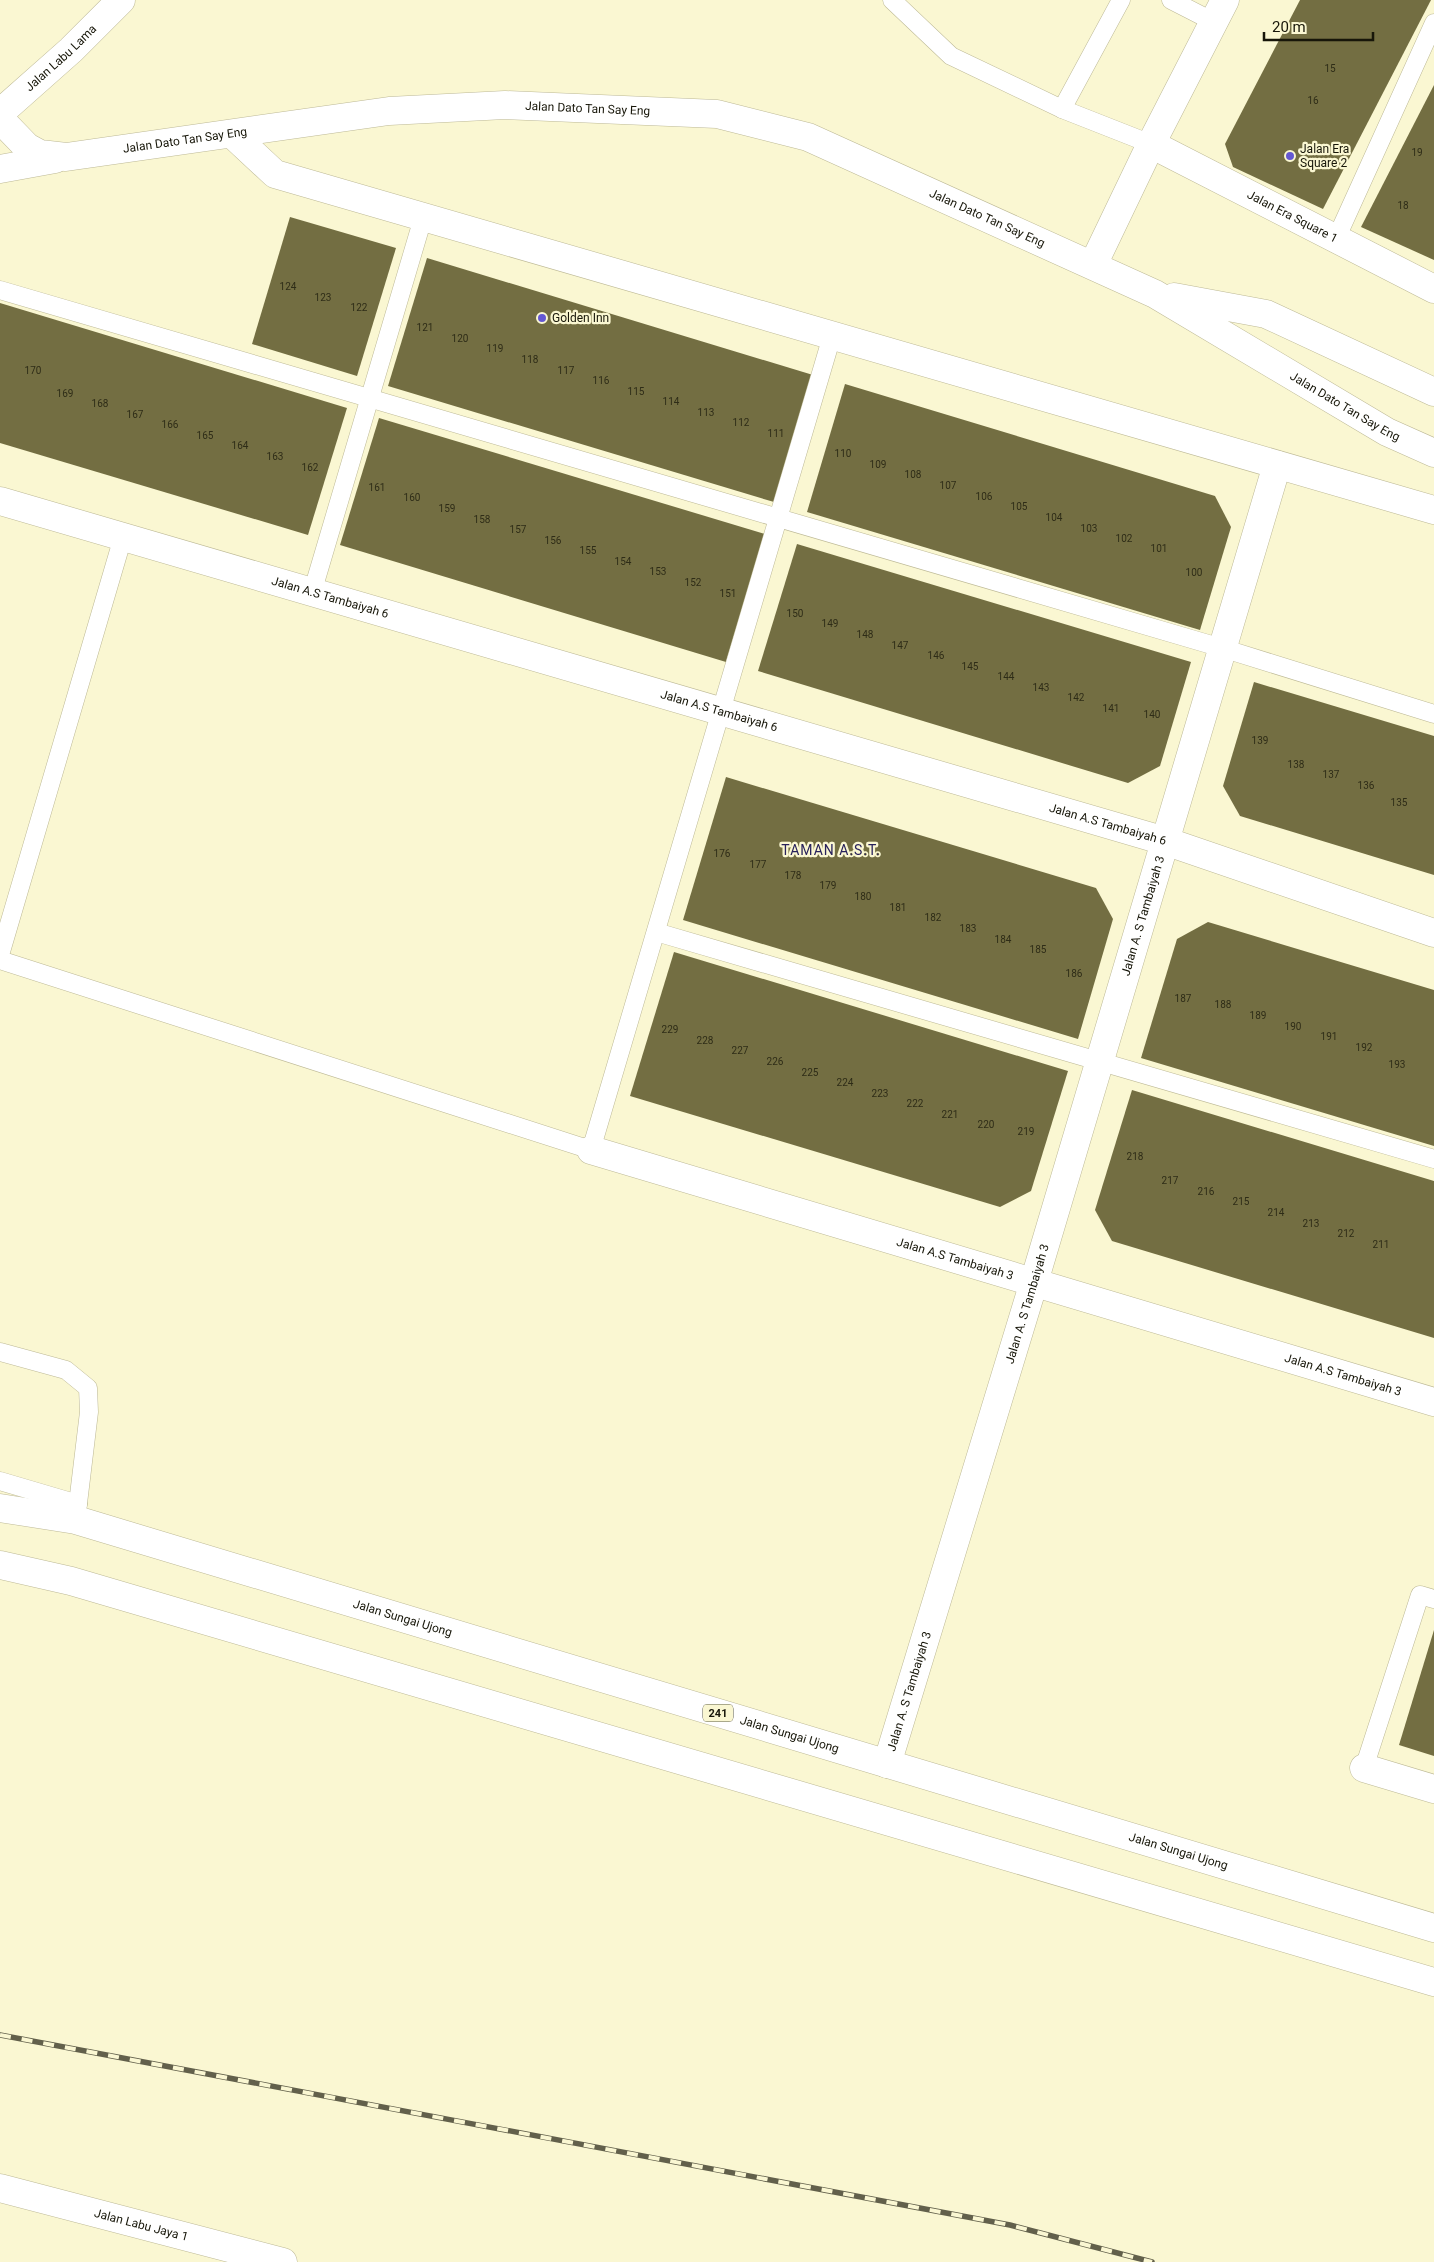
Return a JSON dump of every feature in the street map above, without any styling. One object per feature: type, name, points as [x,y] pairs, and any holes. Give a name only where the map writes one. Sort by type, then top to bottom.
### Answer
[{"type":"main road","name":"Jalan Labu Lama","points":[[0,113],[70,50],[121,0]]},
{"type":"main road","points":[[1093,265],[1150,144],[1219,11]]},
{"type":"main road","name":"Jalan Dato Tan Say Eng","points":[[0,119],[27,147],[40,154],[66,156],[389,111],[505,104],[716,114],[808,137],[1155,294],[1387,432],[1434,453]]},
{"type":"main road","points":[[232,134],[275,174],[1434,510]]},
{"type":"main road","name":"Jalan Era Square 1","points":[[1150,144],[1434,289]]},
{"type":"main road","points":[[0,169],[66,156]]},
{"type":"main road","name":"Jalan Dato Tan Say Eng","points":[[1155,294],[1266,314],[1434,392]]},
{"type":"main road","name":"Jalan A. S Tambaiyah 3","points":[[887,1764],[1034,1282],[1277,465]]},
{"type":"main road","name":"Jalan A.S Tambaiyah 6","points":[[0,501],[1165,841],[1434,933]]},
{"type":"main road","name":"Jalan A.S Tambaiyah 3","points":[[591,1150],[1434,1402]]},
{"type":"main road","name":"Jalan Sungai Ujong","points":[[0,1508],[77,1512],[887,1764],[1434,1928]]},
{"type":"main road","points":[[0,1566],[71,1581],[1434,1982]]},
{"type":"main road","points":[[1364,1768],[1434,1789]]},
{"type":"main road","name":"Jalan Labu Jaya 1","points":[[0,2188],[283,2262]]},
{"type":"lane","points":[[892,0],[951,56],[1062,109],[1150,144]]},
{"type":"lane","points":[[1062,109],[1121,0]]},
{"type":"lane","points":[[1171,0],[1219,11]]},
{"type":"lane","points":[[1336,239],[1434,23]]},
{"type":"lane","points":[[312,593],[423,218]]},
{"type":"lane","points":[[0,290],[369,400],[1222,648],[1434,714]]},
{"type":"lane","points":[[0,960],[591,1150],[832,336]]},
{"type":"lane","points":[[0,955],[123,537]]},
{"type":"lane","points":[[656,932],[1434,1159]]},
{"type":"lane","points":[[0,1352],[66,1370],[88,1388],[89,1412],[77,1512],[0,1481]]},
{"type":"lane","points":[[1364,1768],[1420,1595],[1434,1599]]},
{"type":"building","points":[[1300,0],[1431,0],[1323,209],[1233,167],[1225,144]]},
{"type":"building","points":[[1434,85],[1434,260],[1361,227]]},
{"type":"building","points":[[290,217],[396,248],[357,376],[252,344]]},
{"type":"building","points":[[427,258],[813,375],[774,502],[388,386]]},
{"type":"building","points":[[0,303],[347,408],[308,535],[0,443]]},
{"type":"building","points":[[845,384],[1215,496],[1231,527],[1200,630],[807,512]]},
{"type":"building","points":[[379,418],[765,534],[726,662],[340,545]]},
{"type":"building","points":[[797,544],[1191,662],[1160,766],[1128,783],[758,671]]},
{"type":"building","points":[[1254,682],[1434,736],[1434,875],[1240,816],[1223,786]]},
{"type":"building","points":[[726,777],[1096,888],[1113,919],[1078,1039],[683,920]]},
{"type":"building","points":[[1208,922],[1434,990],[1434,1146],[1141,1058],[1177,939]]},
{"type":"building","points":[[674,952],[1068,1071],[1031,1191],[1000,1207],[630,1096]]},
{"type":"building","points":[[1132,1090],[1434,1181],[1434,1338],[1112,1241],[1095,1210]]},
{"type":"building","points":[[1434,1630],[1434,1756],[1399,1745]]},
{"type":"railway","points":[[0,2035],[1010,2225],[1152,2262]]},
{"type":"place","name":"Jalan Era Square 2","points":[[1290,156]]},
{"type":"place","name":"Golden Inn","points":[[542,318]]},
{"type":"district","name":"TAMAN A.S.T.","points":[[831,850]]}]
